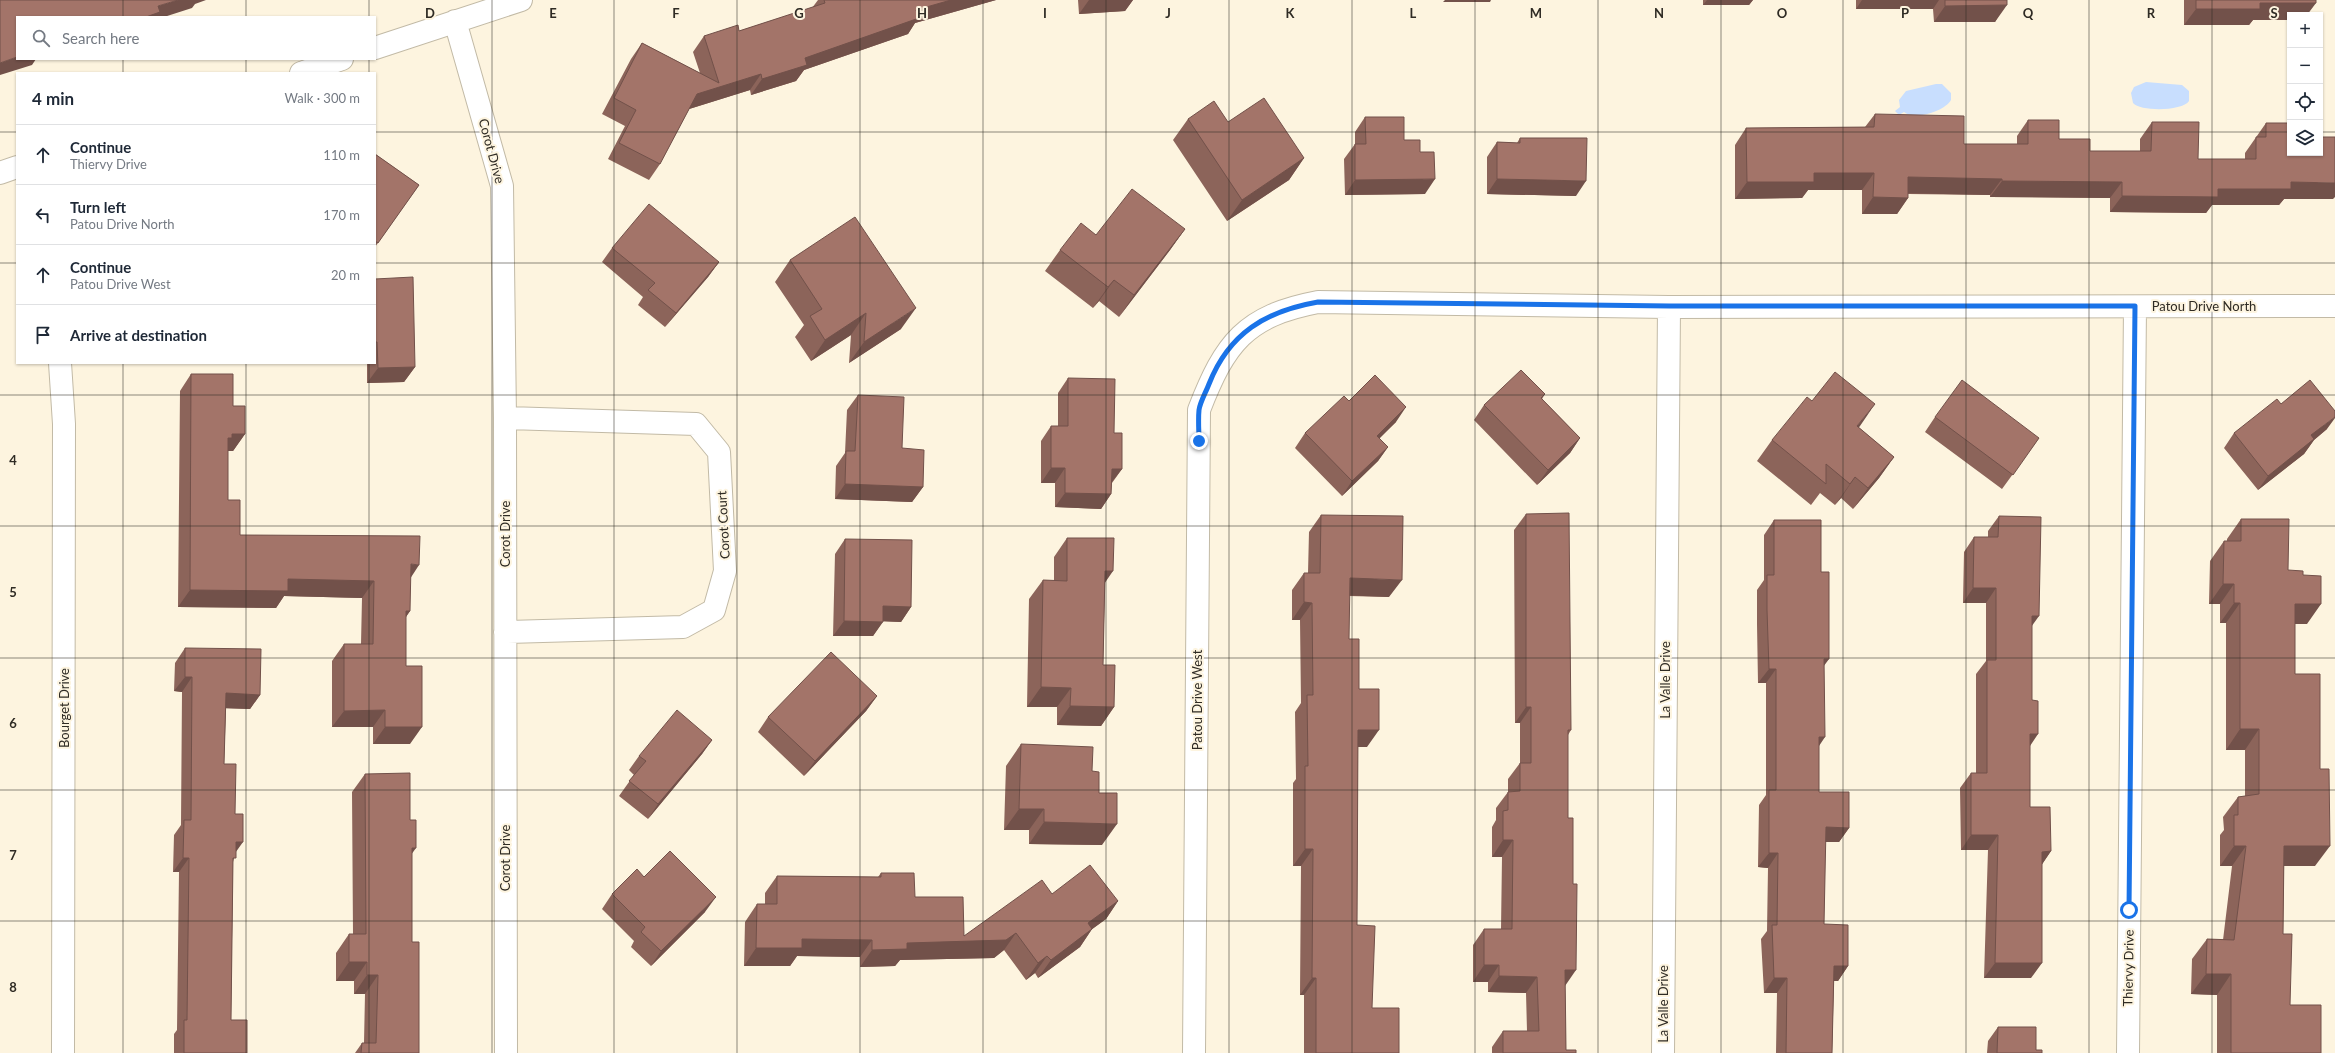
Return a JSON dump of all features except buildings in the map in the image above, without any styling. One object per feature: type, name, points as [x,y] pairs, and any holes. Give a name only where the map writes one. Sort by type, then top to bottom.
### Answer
[{"type":"street","points":[[376,48],[521,0]]},
{"type":"street","name":"Corot Drive","points":[[455,21],[502,186],[505,418],[506,1053]]},
{"type":"street","points":[[304,72],[339,60]]},
{"type":"street","name":"Patou Drive North","points":[[1225,352],[1254,324],[1266,317],[1298,306],[1318,302],[1670,306],[2335,306]]},
{"type":"street","name":"La Valle Drive","points":[[1663,1053],[1665,635],[1670,306]]},
{"type":"street","name":"Thiervy Drive","points":[[2128,1053],[2135,306]]},
{"type":"street","name":"Patou Drive West","points":[[1194,1053],[1199,410],[1214,372],[1225,352]]},
{"type":"street","name":"Bourget Drive","points":[[60,364],[64,424],[62,1053]]},
{"type":"street","name":"Corot Court","points":[[505,418],[696,424],[719,452],[725,572],[714,610],[683,628],[505,632]]},
{"type":"water","points":[[2146,82],[2182,85],[2189,91],[2189,101],[2179,107],[2162,109],[2137,106],[2133,103],[2131,93],[2134,87]]},
{"type":"water","points":[[1942,84],[1951,93],[1951,100],[1943,108],[1929,114],[1922,115],[1909,115],[1904,112],[1899,115],[1895,111],[1900,107],[1899,100],[1906,91]]},
{"type":"route","points":[[1199,441],[1199,410],[1214,372],[1225,352],[1254,324],[1272,314],[1318,302],[1670,306],[2135,306],[2129,910]]}]
